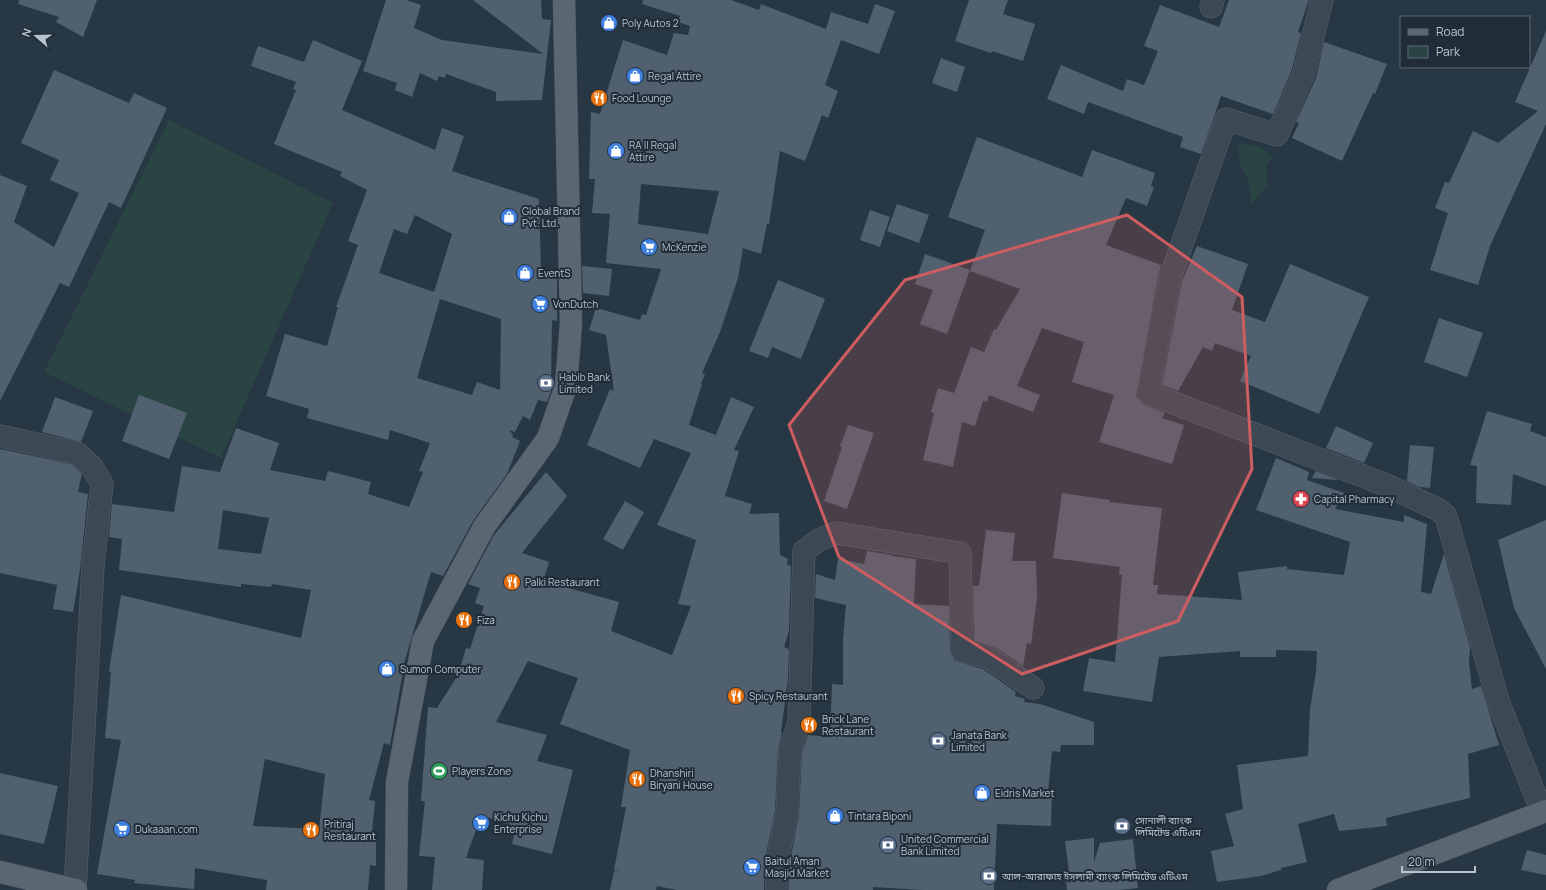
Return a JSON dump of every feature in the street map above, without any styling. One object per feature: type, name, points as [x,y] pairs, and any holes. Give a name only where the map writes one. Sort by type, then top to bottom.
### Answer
[{"type":"main road","points":[[396,890],[397,782],[423,641],[484,527],[548,438],[566,386],[571,323],[564,0]]},
{"type":"main road","points":[[1338,890],[1544,812]]},
{"type":"main road","points":[[0,872],[75,890]]},
{"type":"street","points":[[1322,0],[1304,73],[1277,135],[1226,119],[1170,278],[1148,393],[1386,485],[1439,510],[1446,516],[1498,701],[1544,812]]},
{"type":"street","points":[[0,436],[77,453],[92,467],[102,484],[93,566],[75,890]]},
{"type":"street","points":[[777,890],[776,867],[787,813],[790,750],[799,722],[804,551],[819,540],[836,533],[960,553],[962,651],[988,657],[1033,688]]},
{"type":"highlighted area","points":[[1127,215],[1242,297],[1252,469],[1178,621],[1022,674],[839,557],[789,425],[905,280]]},
{"type":"green space","points":[[169,120],[333,203],[221,458],[44,372]]},
{"type":"green space","points":[[1238,143],[1259,146],[1273,158],[1266,165],[1268,186],[1251,204],[1249,182],[1240,164]]},
{"type":"building","points":[[19,0],[97,0],[83,37],[56,22],[59,17],[18,4]]},
{"type":"building","points":[[386,0],[406,0],[421,5],[414,28],[442,40],[543,54],[473,0],[541,0],[542,19],[551,20],[542,100],[496,101],[496,92],[446,74],[445,78],[439,76],[437,81],[420,73],[412,97],[395,90],[397,83],[363,71]]},
{"type":"building","points":[[643,0],[731,0],[759,10],[761,4],[826,29],[831,12],[868,24],[875,4],[895,11],[879,54],[841,40],[825,85],[838,91],[828,118],[822,115],[805,161],[780,151],[769,224],[767,224],[761,254],[743,248],[738,278],[720,332],[702,373],[705,374],[689,425],[716,435],[731,397],[754,407],[734,450],[739,451],[725,496],[752,504],[749,514],[779,513],[780,555],[788,559],[787,565],[791,566],[789,630],[784,647],[789,649],[788,678],[782,733],[778,749],[775,811],[764,864],[764,890],[677,890],[657,886],[656,890],[610,890],[614,871],[620,871],[614,870],[626,807],[621,807],[630,750],[560,724],[578,678],[528,661],[496,722],[547,735],[537,761],[573,770],[552,854],[512,844],[516,827],[481,815],[466,858],[484,860],[482,890],[432,890],[435,857],[419,856],[425,801],[421,801],[428,707],[437,708],[458,675],[466,648],[470,649],[484,606],[475,603],[480,588],[468,584],[494,535],[546,472],[567,496],[522,553],[549,562],[543,581],[619,602],[611,631],[672,655],[691,606],[678,604],[696,540],[657,525],[691,453],[654,439],[640,468],[587,445],[610,389],[614,391],[606,335],[589,330],[596,308],[640,320],[642,314],[646,315],[661,269],[606,263],[610,214],[592,213],[595,179],[589,179],[591,112],[600,114],[623,40],[667,55],[674,33],[688,35],[690,26],[678,22],[680,16],[642,4]],"holes":[[[641,184],[719,191],[708,234],[638,224]]]},
{"type":"building","points":[[969,0],[1008,0],[1003,14],[1035,24],[1023,61],[992,51],[991,53],[955,41]]},
{"type":"building","points":[[1229,0],[1309,0],[1298,32],[1301,33],[1292,69],[1273,114],[1221,96],[1201,154],[1180,147],[1183,137],[1088,102],[1084,114],[1047,99],[1061,65],[1123,91],[1127,79],[1144,85],[1158,51],[1144,46],[1160,5],[1219,27]]},
{"type":"building","points":[[1546,31],[1546,124],[1490,246],[1478,285],[1430,270],[1448,213],[1435,208],[1445,182],[1449,183],[1473,131],[1498,143],[1538,111],[1515,102]]},
{"type":"building","points":[[313,40],[362,61],[342,110],[435,150],[442,128],[464,136],[452,171],[539,199],[541,271],[557,275],[557,321],[552,320],[551,382],[554,383],[547,402],[538,400],[530,420],[523,416],[515,432],[509,430],[513,435],[512,437],[520,441],[507,474],[473,521],[443,576],[431,572],[405,660],[390,745],[384,743],[369,800],[375,801],[372,832],[376,832],[376,866],[370,865],[368,890],[266,890],[267,880],[195,868],[194,889],[134,883],[135,880],[97,874],[121,740],[105,738],[111,672],[109,671],[121,595],[301,638],[311,590],[272,584],[271,587],[241,584],[241,587],[119,570],[122,539],[109,537],[112,504],[174,512],[182,466],[220,472],[236,428],[279,443],[270,470],[325,481],[328,471],[371,482],[368,494],[409,507],[423,472],[419,471],[430,443],[390,430],[388,440],[307,418],[309,409],[266,396],[285,334],[327,346],[338,307],[336,307],[358,245],[348,241],[367,190],[340,176],[342,172],[274,144],[296,90],[293,89],[296,82],[251,66],[258,46],[304,62]],"holes":[[[415,215],[452,234],[434,292],[379,273],[394,229],[407,234]],[[440,299],[501,319],[500,390],[477,382],[472,395],[417,378]],[[223,510],[269,518],[261,554],[218,549]],[[265,759],[325,774],[319,829],[253,826]]]},
{"type":"building","points":[[1324,42],[1387,64],[1375,94],[1373,93],[1342,161],[1292,138],[1299,123],[1296,122],[1316,78]]},
{"type":"building","points":[[941,58],[965,67],[957,92],[932,83]]},
{"type":"building","points":[[54,70],[129,103],[134,93],[167,108],[121,208],[109,202],[69,287],[60,283],[0,401],[0,175],[27,186],[14,222],[54,247],[79,193],[50,180],[59,160],[21,143]]},
{"type":"building","points":[[977,137],[1082,177],[1092,150],[1155,173],[1151,186],[1154,187],[1147,206],[1126,198],[1106,245],[1161,265],[1136,396],[1143,404],[1165,413],[1162,418],[1184,425],[1172,464],[1099,442],[1114,395],[1072,382],[1084,342],[1042,328],[1017,386],[1040,395],[1033,412],[989,395],[987,402],[983,401],[975,426],[962,422],[953,467],[923,460],[934,413],[931,412],[938,388],[954,393],[971,347],[984,352],[994,329],[996,330],[1020,289],[970,271],[985,230],[948,217]]},
{"type":"building","points":[[897,204],[929,215],[919,243],[887,231]]},
{"type":"building","points":[[870,210],[890,217],[880,247],[860,240]]},
{"type":"building","points":[[1197,246],[1248,264],[1232,310],[1265,322],[1290,264],[1369,297],[1319,414],[1240,381],[1251,356],[1215,343],[1212,351],[1203,347],[1178,391],[1162,385],[1182,281]]},
{"type":"building","points":[[925,254],[970,270],[947,334],[920,324],[933,290],[915,284]]},
{"type":"building","points":[[582,266],[612,269],[609,296],[583,293]]},
{"type":"building","points":[[778,280],[825,299],[801,359],[772,347],[768,358],[749,351]]},
{"type":"building","points":[[1439,318],[1483,333],[1467,377],[1424,362]]},
{"type":"building","points":[[139,395],[187,413],[169,459],[122,441]]},
{"type":"building","points":[[55,397],[93,411],[81,442],[42,432]]},
{"type":"building","points":[[1487,411],[1532,424],[1530,431],[1546,437],[1546,486],[1513,474],[1511,505],[1476,503],[1477,466],[1470,465]]},
{"type":"building","points":[[848,425],[874,433],[847,509],[824,501],[842,447],[840,446]]},
{"type":"building","points":[[1336,426],[1373,443],[1364,463],[1326,448]]},
{"type":"building","points":[[1410,445],[1434,447],[1430,488],[1419,487],[1407,481]]},
{"type":"building","points":[[0,449],[71,464],[82,474],[78,492],[88,494],[80,570],[73,612],[53,609],[57,585],[0,573]]},
{"type":"building","points":[[1276,458],[1309,472],[1307,480],[1344,493],[1335,509],[1404,522],[1404,515],[1427,524],[1421,592],[1431,594],[1444,554],[1470,647],[1469,663],[1472,689],[1481,686],[1499,745],[1468,754],[1470,798],[1386,818],[1387,826],[1339,831],[1334,814],[1298,824],[1307,862],[1281,868],[1281,870],[1261,876],[1217,882],[1211,851],[1234,846],[1225,814],[1243,809],[1237,765],[1308,756],[1310,709],[1316,672],[1317,651],[1276,650],[1276,657],[1240,657],[1240,651],[1159,657],[1152,702],[1083,691],[1089,658],[1115,662],[1122,575],[1119,575],[1120,567],[1053,558],[1062,493],[1110,500],[1109,502],[1162,508],[1153,585],[1158,585],[1157,594],[1242,600],[1238,572],[1287,566],[1287,569],[1344,575],[1350,542],[1256,510]]},
{"type":"building","points":[[1316,471],[1339,480],[1312,478]]},
{"type":"building","points":[[625,501],[644,512],[623,550],[603,539]]},
{"type":"building","points":[[1546,520],[1546,669],[1514,608],[1498,540]]},
{"type":"building","points":[[986,530],[1015,533],[1012,561],[1036,561],[1037,598],[1031,644],[1027,643],[1023,666],[995,647],[974,641],[973,586],[979,586]]},
{"type":"building","points":[[867,551],[916,559],[914,604],[949,606],[950,651],[955,661],[983,669],[1016,692],[1015,696],[1025,699],[1024,702],[1040,704],[1094,722],[1094,745],[1061,745],[1060,752],[1052,751],[1048,792],[1052,792],[1051,826],[997,824],[994,890],[922,890],[873,887],[873,890],[789,890],[789,868],[799,814],[802,752],[808,735],[830,737],[832,684],[843,685],[843,639],[846,605],[815,598],[816,574],[835,580],[838,559],[864,564]]},
{"type":"building","points":[[0,773],[58,786],[44,844],[0,834]]},
{"type":"building","points":[[1094,838],[1094,862],[1100,843],[1133,839],[1138,888],[1120,890],[1067,890],[1065,872],[1069,872],[1065,841]]},
{"type":"building","points":[[1527,850],[1546,855],[1546,875],[1521,870]]},
{"type":"place","name":"Poly Autos 2","points":[[609,23]]},
{"type":"place","name":"Regal Attire","points":[[635,76]]},
{"type":"place","name":"Food Lounge","points":[[599,98]]},
{"type":"place","name":"RA || Regal Attire","points":[[616,151]]},
{"type":"place","name":"Global Brand Pvt. Ltd.","points":[[509,217]]},
{"type":"place","name":"McKenzie","points":[[649,247]]},
{"type":"place","name":"EventS","points":[[525,273]]},
{"type":"place","name":"VonDutch","points":[[540,304]]},
{"type":"place","name":"Habib Bank Limited","points":[[546,383]]},
{"type":"place","name":"Capital Pharmacy","points":[[1301,499]]},
{"type":"place","name":"Palki Restaurant","points":[[512,582]]},
{"type":"place","name":"Fiza","points":[[464,620]]},
{"type":"place","name":"Sumon Computer","points":[[387,669]]},
{"type":"place","name":"Spicy Restaurant","points":[[736,696]]},
{"type":"place","name":"Brick Lane Restaurant","points":[[809,725]]},
{"type":"place","name":"Janata Bank Limited","points":[[938,741]]},
{"type":"place","name":"Players Zone","points":[[439,771]]},
{"type":"place","name":"Dhanshiri Biryani House","points":[[637,779]]},
{"type":"place","name":"Eidris Market","points":[[982,793]]},
{"type":"place","name":"Tintara Biponi","points":[[835,816]]},
{"type":"place","name":"Kichu Kichu Enterprise","points":[[481,823]]},
{"type":"place","name":"সোনালী ব্যাংক লিমিটেড এটিএম","points":[[1122,826]]},
{"type":"place","name":"Dukaaan.com","points":[[122,829]]},
{"type":"place","name":"Pritiraj Restaurant","points":[[311,830]]},
{"type":"place","name":"United Commercial Bank Limited","points":[[888,845]]},
{"type":"place","name":"Baitul Aman Masjid Market","points":[[752,867]]},
{"type":"place","name":"আল-আরাফাহ ইসলামী ব্যাংক লিমিটেড এটিএম","points":[[989,876]]}]
